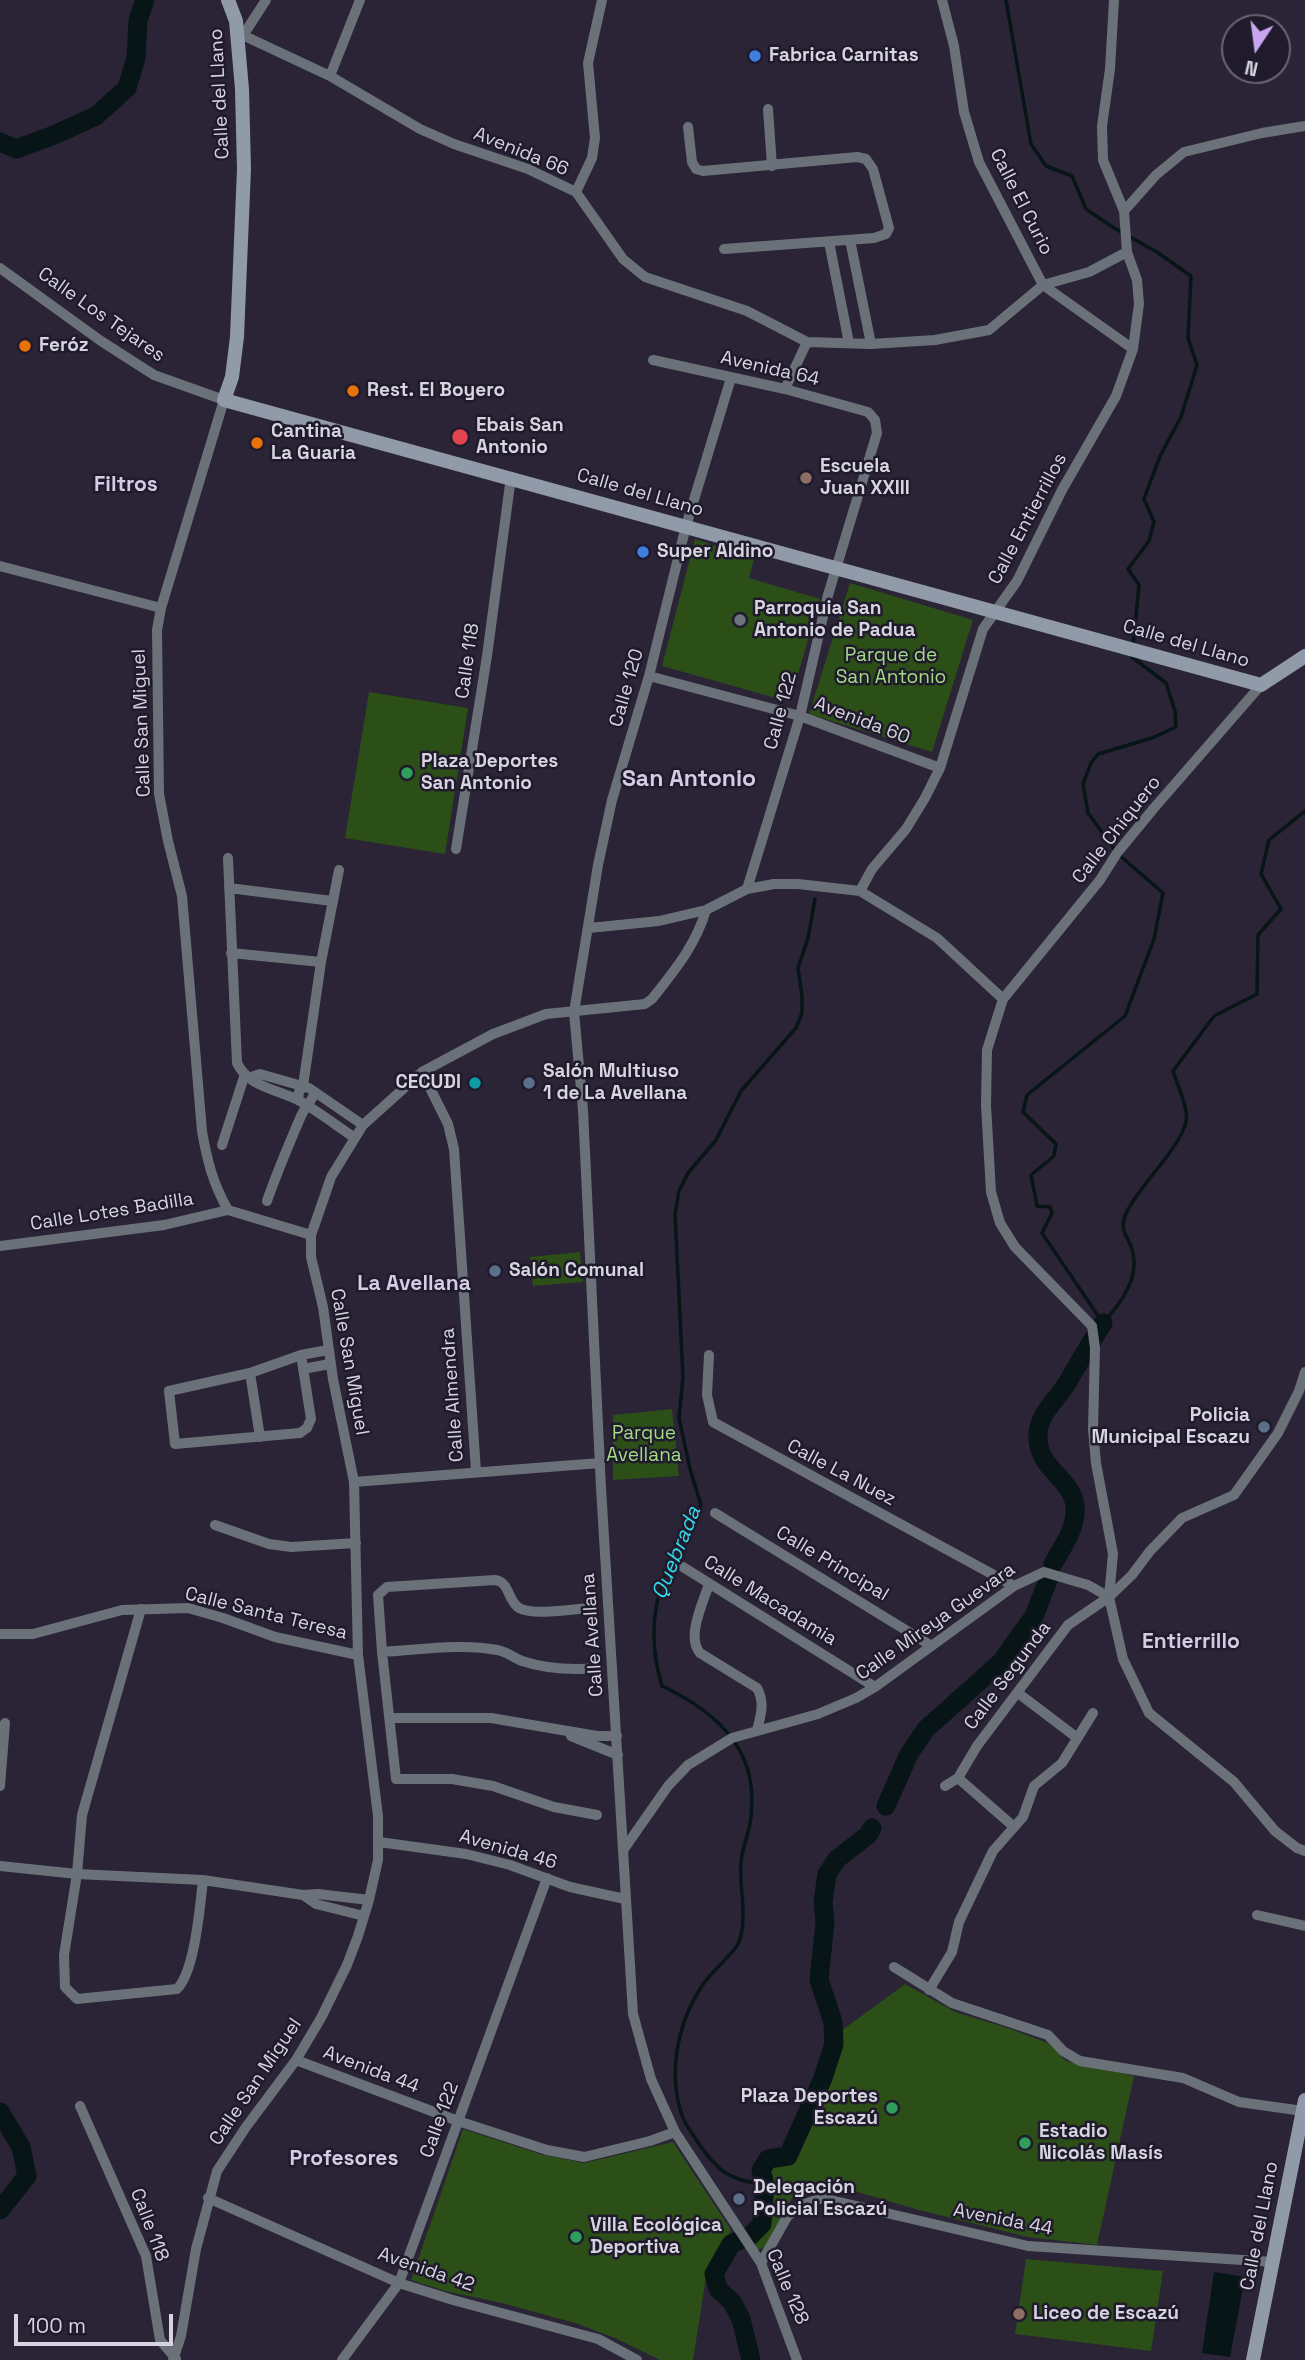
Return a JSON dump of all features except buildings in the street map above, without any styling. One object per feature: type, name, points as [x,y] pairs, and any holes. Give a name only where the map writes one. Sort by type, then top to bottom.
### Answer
[{"type":"main road","name":"Calle del Llano","points":[[228,0],[240,33],[244,169],[237,337],[232,377],[224,400],[1261,685],[1305,656]]},
{"type":"main road","name":"Calle del Llano","points":[[1253,2360],[1304,2105]]},
{"type":"street","points":[[240,33],[266,0]]},
{"type":"street","points":[[330,76],[360,0]]},
{"type":"street","points":[[576,192],[592,158],[596,138],[588,63],[602,0]]},
{"type":"street","name":"Calle El Curio","points":[[807,342],[871,344],[935,340],[989,330],[1043,285],[979,162],[964,112],[954,46],[942,0]]},
{"type":"street","name":"Calle Entierrillos","points":[[860,891],[872,869],[906,829],[925,798],[940,768],[983,629],[1017,581],[1062,490],[1116,396],[1133,349],[1139,304],[1137,280],[1126,246],[1124,215],[1103,160],[1102,149],[1114,0]]},
{"type":"street","name":"Avenida 66","points":[[240,33],[330,76],[431,134],[528,169],[576,192],[624,259],[645,277],[757,315],[807,342]]},
{"type":"street","points":[[768,109],[772,166]]},
{"type":"street","points":[[1124,215],[1156,175],[1184,152],[1262,133],[1305,126]]},
{"type":"street","points":[[688,127],[692,162],[696,169],[703,171],[857,157],[869,162],[889,231],[874,238],[724,249]]},
{"type":"street","points":[[850,240],[871,344]]},
{"type":"street","points":[[829,242],[849,343]]},
{"type":"street","points":[[1043,285],[1089,272],[1126,246]]},
{"type":"street","name":"Calle Los Tejares","points":[[0,268],[101,341],[154,375],[224,400]]},
{"type":"street","points":[[1043,285],[1133,349]]},
{"type":"street","points":[[785,389],[807,342]]},
{"type":"street","name":"Avenida 64","points":[[653,360],[785,389],[868,412],[875,420]]},
{"type":"street","name":"Calle 120","points":[[574,1012],[611,800],[649,676],[686,526],[731,378]]},
{"type":"street","name":"Calle San Miguel","points":[[224,400],[161,608],[157,630],[157,663],[159,794],[183,908],[202,1131],[209,1168],[217,1191],[228,1210]]},
{"type":"street","name":"Calle 122","points":[[747,889],[800,716],[836,568],[877,433],[875,420]]},
{"type":"street","name":"Calle 118","points":[[456,849],[487,656],[511,477]]},
{"type":"street","points":[[0,566],[161,608]]},
{"type":"street","name":"Avenida 60","points":[[649,676],[800,716],[940,768]]},
{"type":"street","name":"Calle Chiquero","points":[[1003,999],[1100,880],[1117,853],[1146,817],[1261,685]]},
{"type":"street","points":[[228,858],[237,1063],[258,1085],[302,1102],[355,1138]]},
{"type":"street","points":[[267,1201],[302,1102],[299,1092],[303,1086],[321,962],[339,870]]},
{"type":"street","points":[[589,928],[659,921],[706,910],[747,889],[774,884],[860,891],[937,938],[1003,999],[987,1050],[986,1105],[991,1192],[1000,1223],[1015,1247],[1092,1326],[1095,1348],[1093,1429],[1096,1463],[1113,1554],[1109,1597],[1123,1659],[1149,1713],[1234,1782],[1275,1831],[1305,1851]]},
{"type":"street","points":[[229,888],[332,901]]},
{"type":"street","points":[[228,1210],[311,1235],[331,1177],[363,1125],[422,1072],[493,1034],[546,1014],[645,1004],[652,999],[688,951],[700,931],[706,910]]},
{"type":"street","points":[[231,953],[321,962]]},
{"type":"street","name":"Calle Avellana","points":[[574,1012],[583,1110],[600,1463],[633,2014],[651,2079],[675,2132],[739,2229]]},
{"type":"street","name":"Calle Almendra","points":[[422,1072],[448,1124],[454,1149],[476,1471]]},
{"type":"street","points":[[248,1076],[260,1073],[315,1091],[363,1125]]},
{"type":"street","points":[[222,1145],[248,1076]]},
{"type":"street","points":[[302,1102],[313,1100],[315,1091]]},
{"type":"street","name":"Calle Lotes Badilla","points":[[0,1246],[164,1225],[228,1210]]},
{"type":"street","name":"Calle San Miguel","points":[[175,2359],[196,2249],[217,2171],[296,2060],[321,2018],[347,1965],[365,1916],[378,1860],[379,1842],[358,1655],[354,1482],[330,1364],[323,1307],[311,1257],[311,1235]]},
{"type":"street","points":[[301,1355],[311,1419],[307,1428],[300,1433],[175,1444],[169,1391],[250,1373],[301,1355],[328,1350]]},
{"type":"street","name":"Calle La Nuez","points":[[709,1355],[707,1395],[713,1422],[1014,1586]]},
{"type":"street","points":[[303,1369],[330,1364]]},
{"type":"street","points":[[250,1373],[260,1437]]},
{"type":"street","name":"Calle Segunda","points":[[945,1786],[958,1778],[977,1746],[1068,1625],[1109,1597],[1182,1518],[1234,1495],[1279,1433],[1305,1373]]},
{"type":"street","points":[[354,1482],[600,1463]]},
{"type":"street","name":"Calle Principal","points":[[715,1513],[930,1645]]},
{"type":"street","points":[[215,1525],[269,1544],[291,1546],[356,1543]]},
{"type":"street","name":"Calle Macadamia","points":[[682,1567],[875,1687]]},
{"type":"street","name":"Calle Mireya Guevara","points":[[624,1849],[668,1786],[688,1765],[733,1738],[818,1714],[856,1698],[1014,1586],[1044,1572],[1088,1585],[1109,1597]]},
{"type":"street","points":[[591,1608],[535,1612],[521,1609],[511,1600],[506,1585],[495,1580],[387,1587],[378,1595],[396,1779],[452,1779],[493,1786],[554,1807],[597,1815]]},
{"type":"street","points":[[709,1584],[697,1623],[695,1647],[700,1654],[757,1688],[762,1696],[757,1730]]},
{"type":"street","name":"Calle Santa Teresa","points":[[0,1634],[33,1634],[122,1610],[188,1608],[275,1637],[358,1655]]},
{"type":"street","points":[[141,1609],[82,1815],[77,1874],[64,1955],[65,1987],[77,1999],[177,1989],[183,1982],[196,1934],[203,1880]]},
{"type":"street","points":[[382,1652],[476,1647],[500,1650],[523,1661],[552,1667],[575,1670],[598,1668]]},
{"type":"street","points":[[1018,1693],[1076,1737]]},
{"type":"street","points":[[929,1990],[952,1952],[960,1922],[993,1851],[1023,1817],[1034,1786],[1062,1763],[1093,1713]]},
{"type":"street","points":[[390,1718],[491,1718],[597,1736],[617,1736]]},
{"type":"street","points":[[0,1786],[5,1723]]},
{"type":"street","points":[[552,1728],[618,1755]]},
{"type":"street","points":[[958,1778],[1013,1826]]},
{"type":"street","name":"Avenida 46","points":[[379,1842],[466,1854],[510,1865],[570,1886],[625,1899]]},
{"type":"street","points":[[0,1866],[77,1874],[203,1880],[303,1895],[318,1894],[369,1900]]},
{"type":"street","name":"Calle 122","points":[[342,2360],[399,2283],[547,1878]]},
{"type":"street","points":[[303,1895],[316,1904],[365,1916]]},
{"type":"street","points":[[1257,1915],[1305,1926]]},
{"type":"street","points":[[894,1967],[952,2003],[1048,2035],[1063,2051],[1080,2061],[1183,2078],[1240,2102],[1304,2105]]},
{"type":"street","name":"Avenida 44","points":[[296,2060],[458,2121],[547,2150],[584,2157],[675,2132]]},
{"type":"street","name":"Calle 118","points":[[80,2106],[146,2256],[160,2340],[175,2359]]},
{"type":"street","name":"Avenida 44","points":[[761,2263],[788,2217],[799,2206],[822,2198],[1028,2246],[1273,2262]]},
{"type":"street","name":"Avenida 42","points":[[208,2199],[399,2283],[598,2339],[637,2360]]},
{"type":"street","name":"Calle 128","points":[[739,2229],[761,2263],[797,2360]]},
{"type":"green space","points":[[695,539],[754,559],[749,578],[820,599],[790,702],[662,666]]},
{"type":"green space","name":"Parque de San Antonio","points":[[850,583],[973,620],[932,752],[809,714]]},
{"type":"green space","name":"Plaza Deportes San Antonio","points":[[369,692],[468,708],[445,854],[345,838]]},
{"type":"green space","points":[[580,1252],[583,1282],[533,1286],[530,1257]]},
{"type":"green space","name":"Parque Avellana","points":[[672,1409],[679,1476],[613,1480],[613,1415]]},
{"type":"green space","points":[[905,1984],[955,2012],[1048,2043],[1066,2061],[1134,2076],[1097,2245],[1028,2237],[847,2189],[818,2187],[795,2193],[764,2248],[756,2250],[751,2240],[765,2224],[770,2184],[766,2172],[770,2163],[792,2158],[837,2056],[841,2031]]},
{"type":"green space","name":"Villa Ecológica Deportiva","points":[[463,2129],[540,2154],[584,2163],[673,2142],[731,2230],[707,2271],[693,2360],[660,2360],[615,2338],[575,2323],[411,2280]]},
{"type":"green space","points":[[1026,2259],[1163,2271],[1151,2351],[1015,2334]]},
{"type":"shaded area","points":[[1214,2272],[1245,2277],[1230,2357],[1202,2353]]},
{"type":"waterway","points":[[0,142],[16,149],[54,135],[96,116],[127,88],[136,58],[138,20],[145,0]]},
{"type":"waterway","points":[[1006,0],[1031,144],[1046,166],[1072,176],[1086,209],[1191,276],[1188,338],[1197,365],[1181,417],[1160,456],[1144,499],[1154,522],[1149,541],[1128,569],[1139,585],[1133,646]]},
{"type":"waterway","points":[[1132,654],[1132,657],[1166,683],[1175,711],[1176,727],[1152,738],[1098,754],[1091,763],[1083,784],[1088,813],[1117,853],[1163,893],[1154,939],[1125,1016],[1027,1095],[1023,1112],[1056,1144],[1054,1156],[1031,1175],[1037,1206],[1050,1207],[1052,1213],[1042,1233],[1103,1323],[1123,1297],[1132,1278],[1134,1257],[1123,1228],[1125,1216],[1140,1190],[1172,1149],[1186,1123],[1185,1107],[1173,1071],[1214,1016],[1257,994],[1258,935],[1281,909],[1261,874],[1269,840],[1305,811]]},
{"type":"waterway","name":"Quebrada","points":[[765,2184],[732,2177],[718,2167],[686,2124],[678,2102],[675,2067],[686,2017],[702,1986],[737,1946],[742,1932],[741,1863],[750,1822],[752,1793],[741,1753],[730,1736],[700,1708],[662,1686],[654,1636],[655,1613],[667,1570],[701,1505],[679,1418],[683,1378],[675,1214],[679,1191],[688,1173],[716,1140],[741,1091],[796,1028],[802,1013],[798,968],[808,938],[815,899]]},
{"type":"waterway","points":[[1053,1564],[1072,1527],[1074,1502],[1070,1491],[1043,1458],[1039,1447],[1039,1426],[1103,1323]]},
{"type":"waterway","points":[[886,1806],[909,1754],[926,1729],[1001,1662],[1034,1616],[1049,1578]]},
{"type":"waterway","points":[[751,2360],[741,2319],[732,2302],[718,2289],[714,2274],[731,2244],[750,2236],[762,2224],[765,2184],[761,2170],[768,2159],[788,2156],[823,2078],[834,2044],[833,2022],[819,1980],[827,1874],[837,1859],[868,1835],[872,1828]]},
{"type":"waterway","points":[[0,2112],[21,2147],[27,2176],[0,2210]]},
{"type":"place","name":"Fabrica Carnitas","points":[[755,56]]},
{"type":"place","name":"Feróz","points":[[25,346]]},
{"type":"place","name":"Rest. El Boyero","points":[[353,391]]},
{"type":"place","name":"Ebais San Antonio","points":[[460,437]]},
{"type":"place","name":"Cantina La Guaria","points":[[257,443]]},
{"type":"place","name":"Escuela Juan XXIII","points":[[806,478]]},
{"type":"place","name":"Super Aldino","points":[[643,552]]},
{"type":"place","name":"Parroquia San Antonio de Padua","points":[[740,620]]},
{"type":"place","name":"Plaza Deportes San Antonio","points":[[407,773]]},
{"type":"place","name":"CECUDI","points":[[475,1083]]},
{"type":"place","name":"Salón Multiuso 1 de La Avellana","points":[[529,1083]]},
{"type":"place","name":"Salón Comunal","points":[[495,1271]]},
{"type":"place","name":"Policia Municipal Escazu","points":[[1264,1427]]},
{"type":"place","name":"Plaza Deportes Escazú","points":[[892,2108]]},
{"type":"place","name":"Estadio Nicolás Masís","points":[[1025,2143]]},
{"type":"place","name":"Delegación Policial Escazú","points":[[739,2199]]},
{"type":"place","name":"Villa Ecológica Deportiva","points":[[576,2237]]},
{"type":"place","name":"Liceo de Escazú","points":[[1019,2314]]},
{"type":"district","name":"Filtros","points":[[126,485]]},
{"type":"district","name":"San Antonio","points":[[689,780]]},
{"type":"district","name":"La Avellana","points":[[414,1284]]},
{"type":"district","name":"Entierrillo","points":[[1191,1642]]},
{"type":"district","name":"Profesores","points":[[344,2159]]}]
